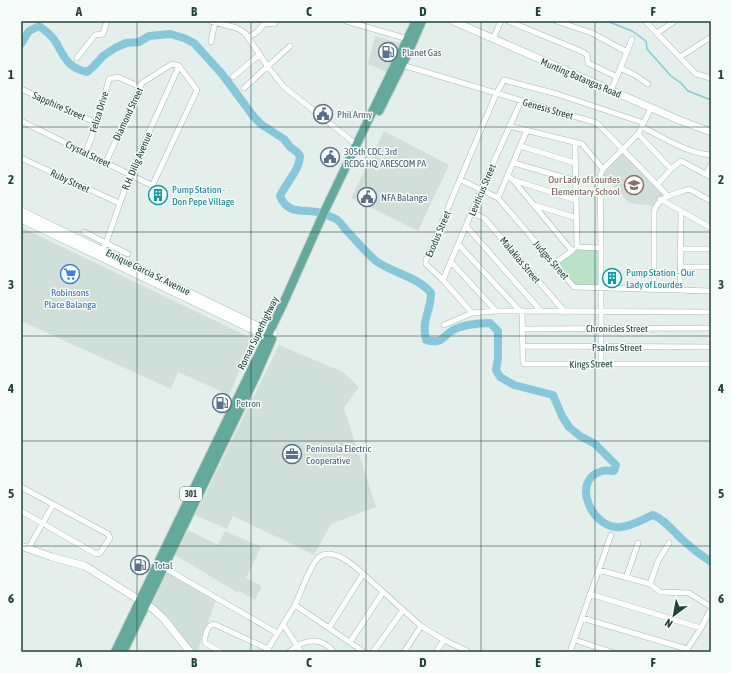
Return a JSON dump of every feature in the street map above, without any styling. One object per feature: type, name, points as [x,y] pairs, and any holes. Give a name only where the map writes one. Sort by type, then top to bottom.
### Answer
[{"type":"main road","name":"Roman Superhighway","points":[[123,652],[143,602],[271,335],[357,145],[416,21]]},
{"type":"main road","name":"Roman Superhighway","points":[[327,211],[402,65],[422,21]]},
{"type":"main road","name":"Roman Superhighway","points":[[115,652],[163,567],[256,376],[271,335]]},
{"type":"street","points":[[77,58],[95,35],[103,34],[107,21]]},
{"type":"street","points":[[249,37],[257,32],[265,23],[274,24],[276,21]]},
{"type":"street","points":[[346,21],[408,39]]},
{"type":"street","name":"Munting Batangas Road","points":[[453,21],[465,24],[493,39],[611,91],[711,132]]},
{"type":"street","points":[[493,39],[501,21]]},
{"type":"street","points":[[508,21],[583,52],[587,55],[588,63],[617,77]]},
{"type":"street","points":[[556,21],[592,33],[627,52]]},
{"type":"street","points":[[646,21],[696,74],[711,78]]},
{"type":"street","points":[[657,33],[675,21]]},
{"type":"street","points":[[211,42],[213,22],[237,28],[245,33],[268,67],[284,87],[357,145]]},
{"type":"street","points":[[680,58],[711,37]]},
{"type":"street","points":[[611,91],[632,39]]},
{"type":"street","points":[[244,88],[290,46]]},
{"type":"street","points":[[233,77],[260,54]]},
{"type":"street","name":"Diamond Street","points":[[106,162],[140,86],[144,81],[172,64],[179,66]]},
{"type":"street","name":"Genesis Street","points":[[402,65],[597,123],[668,196]]},
{"type":"street","name":"R.H. Dilig Avenue","points":[[100,253],[106,243],[130,174],[179,66]]},
{"type":"street","name":"Crystal Street","points":[[21,121],[151,185],[155,183],[197,90],[179,66]]},
{"type":"street","points":[[620,68],[635,75],[648,84]]},
{"type":"street","name":"Feliza Drive","points":[[86,152],[97,123],[110,80],[118,77],[140,86]]},
{"type":"street","name":"Exodus Street","points":[[472,313],[444,280],[426,264],[426,260],[502,81],[506,80],[557,94],[643,125]]},
{"type":"street","name":"Sapphire Street","points":[[21,90],[97,123]]},
{"type":"street","name":"Leviticus Street","points":[[444,280],[481,190],[521,101]]},
{"type":"street","points":[[601,364],[602,312],[600,176],[603,169],[638,134],[651,108]]},
{"type":"street","points":[[643,125],[686,148],[711,155]]},
{"type":"street","points":[[509,126],[575,144],[582,144],[603,169]]},
{"type":"street","points":[[498,198],[527,130]]},
{"type":"street","points":[[638,134],[672,169]]},
{"type":"street","points":[[554,264],[577,246],[575,144]]},
{"type":"street","points":[[520,146],[576,163]]},
{"type":"street","name":"Ruby Street","points":[[21,158],[119,203]]},
{"type":"street","points":[[657,185],[681,161],[708,175],[711,164]]},
{"type":"street","points":[[514,163],[576,182]]},
{"type":"street","points":[[508,176],[572,251]]},
{"type":"street","name":"Judges Street","points":[[461,180],[498,198],[574,286],[711,291]]},
{"type":"street","points":[[512,180],[576,200]]},
{"type":"street","points":[[654,289],[654,212],[656,205],[660,200],[668,196],[689,189],[711,201]]},
{"type":"street","points":[[660,200],[711,228]]},
{"type":"street","points":[[533,204],[577,218]]},
{"type":"street","points":[[680,290],[681,211]]},
{"type":"street","name":"Enrique Garcia Sr. Avenue","points":[[21,212],[100,253],[271,335]]},
{"type":"street","name":"Malakias Street","points":[[472,212],[485,218],[565,312]]},
{"type":"street","name":"Enrique Garcia Sr. Avenue","points":[[21,219],[100,253]]},
{"type":"street","points":[[466,226],[542,311]]},
{"type":"street","points":[[84,232],[128,254]]},
{"type":"street","points":[[458,244],[521,311]]},
{"type":"street","points":[[577,246],[601,248]]},
{"type":"street","points":[[680,249],[711,249]]},
{"type":"street","points":[[451,262],[496,311]]},
{"type":"street","points":[[680,267],[711,267]]},
{"type":"street","points":[[444,325],[472,313],[496,311],[711,312]]},
{"type":"street","name":"Kings Street","points":[[521,311],[524,346],[523,362],[527,365],[711,364]]},
{"type":"street","name":"Chronicles Street","points":[[523,329],[711,328]]},
{"type":"street","name":"Psalms Street","points":[[524,346],[711,347]]},
{"type":"street","points":[[21,487],[108,534],[110,538],[100,553],[96,554],[21,511]]},
{"type":"street","points":[[53,505],[43,523],[25,547],[52,557],[85,566],[143,602],[164,619],[190,652]]},
{"type":"street","points":[[570,652],[611,535]]},
{"type":"street","points":[[650,584],[658,562],[670,542]]},
{"type":"street","points":[[626,578],[638,543]]},
{"type":"street","points":[[221,652],[204,644],[209,626],[211,624],[214,624],[267,650],[295,605],[312,567],[320,556],[325,554],[340,557],[352,563],[421,626],[444,640],[467,651],[466,652]]},
{"type":"street","points":[[163,567],[277,633]]},
{"type":"street","points":[[582,618],[686,650],[701,628],[711,608],[689,593],[660,592],[650,584],[599,570]]},
{"type":"street","points":[[329,628],[363,574]]},
{"type":"street","points":[[350,642],[383,592]]},
{"type":"street","points":[[590,594],[701,628]]},
{"type":"street","points":[[295,605],[364,652]]},
{"type":"street","points":[[374,652],[403,610]]},
{"type":"street","points":[[283,624],[301,652]]},
{"type":"street","points":[[404,652],[421,626]]},
{"type":"street","points":[[436,652],[444,640]]},
{"type":"street","points":[[574,640],[611,652]]},
{"type":"street","points":[[289,652],[297,645],[307,641],[319,642],[330,647],[334,652]]},
{"type":"shaded area","points":[[375,36],[405,45],[392,74],[368,64]]},
{"type":"shaded area","points":[[384,131],[449,165],[418,231],[351,198]]},
{"type":"shaded area","name":"Our Lady of Lourdes Elementary School","points":[[622,152],[664,195],[653,206],[629,203],[604,176],[604,170]]},
{"type":"shaded area","name":"Robinsons Place Balanga","points":[[21,227],[253,339],[229,395],[178,372],[171,389],[21,321]]},
{"type":"shaded area","name":"Peninsula Electric Cooperative","points":[[279,345],[343,372],[359,387],[344,408],[376,507],[331,524],[314,555],[233,516],[227,529],[195,515]]},
{"type":"shaded area","points":[[188,530],[218,545],[225,531],[261,547],[246,578],[262,586],[255,600],[239,591],[238,593],[175,555]]},
{"type":"shaded area","points":[[167,571],[216,600],[197,652],[191,652],[152,605]]},
{"type":"green space","points":[[577,248],[599,248],[599,286],[574,286],[555,264]]},
{"type":"waterway","points":[[607,21],[632,31],[646,41],[647,49],[671,76],[681,83],[688,91],[711,100]]},
{"type":"waterway","points":[[21,44],[29,31],[39,26],[53,39],[68,62],[76,68],[87,72],[103,56],[115,48],[126,43],[139,42],[149,36],[170,34],[194,43],[222,74],[254,117],[262,125],[284,139],[300,156],[295,172],[280,196],[284,203],[294,210],[318,212],[336,219],[376,261],[425,287],[431,293],[430,305],[425,321],[426,340],[436,341],[442,339],[457,328],[481,323],[490,323],[498,331],[498,358],[496,370],[500,377],[514,385],[553,395],[562,416],[569,427],[580,436],[595,444],[616,465],[614,471],[602,471],[592,476],[587,484],[586,494],[594,513],[602,521],[611,526],[621,527],[633,524],[653,515],[658,517],[689,546],[711,562]]},
{"type":"place","name":"Planet Gas","points":[[388,52]]},
{"type":"place","name":"Phil Army","points":[[323,114]]},
{"type":"place","name":"305th CDC, 3rd RCDG HQ, ARESCOM PA","points":[[330,157]]},
{"type":"place","name":"Our Lady of Lourdes Elementary School","points":[[634,185]]},
{"type":"place","name":"Pump Station - Don Pepe Village","points":[[158,195]]},
{"type":"place","name":"NFA Balanga","points":[[367,197]]},
{"type":"place","name":"Robinsons Place Balanga","points":[[70,274]]},
{"type":"place","name":"Pump Station - Our Lady of Lourdes","points":[[612,278]]},
{"type":"place","name":"Petron","points":[[222,403]]},
{"type":"place","name":"Peninsula Electric Cooperative","points":[[292,454]]},
{"type":"place","name":"Total","points":[[140,565]]}]
